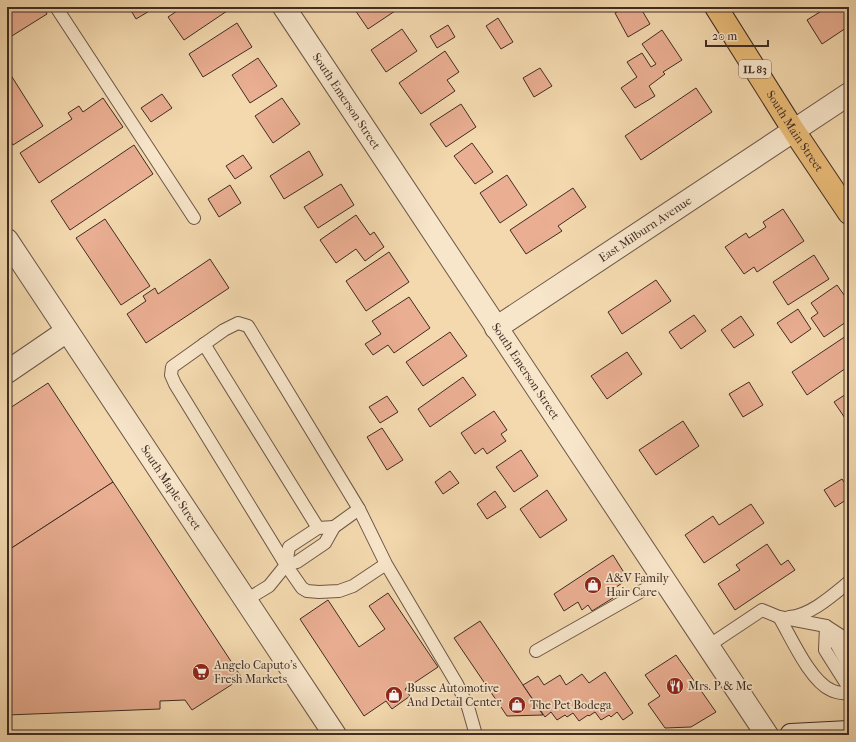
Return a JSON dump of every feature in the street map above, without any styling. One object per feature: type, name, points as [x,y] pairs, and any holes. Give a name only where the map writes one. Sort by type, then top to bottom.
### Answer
[{"type":"main road","name":"South Main Street","points":[[716,7],[794,131],[849,213]]},
{"type":"street","name":"South Emerson Street","points":[[284,7],[767,735]]},
{"type":"street","name":"East Milburn Avenue","points":[[496,328],[849,94]]},
{"type":"street","name":"South Maple Street","points":[[7,240],[335,735]]},
{"type":"street","points":[[7,372],[67,331]]},
{"type":"street","points":[[791,735],[849,732]]},
{"type":"lane","points":[[56,7],[194,218]]},
{"type":"lane","points":[[386,564],[353,586],[339,591],[319,592],[307,591],[302,588],[175,384],[171,375],[172,367],[224,330],[238,322],[248,326],[359,509],[386,564],[457,684],[468,707],[476,735]]},
{"type":"lane","points":[[204,344],[318,528]]},
{"type":"lane","points":[[286,564],[297,562],[325,543],[334,527],[359,509]]},
{"type":"lane","points":[[246,600],[269,586],[286,564],[289,547],[318,528],[334,527]]},
{"type":"lane","points":[[536,651],[663,579]]},
{"type":"lane","points":[[780,617],[791,618],[804,613],[828,599],[849,582]]},
{"type":"lane","points":[[708,646],[762,610],[780,617],[826,626],[847,640]]},
{"type":"lane","points":[[780,617],[800,655],[819,682],[831,691],[849,694]]},
{"type":"lane","points":[[826,626],[849,667]]},
{"type":"lane","points":[[826,626],[825,650],[849,688]]},
{"type":"building","points":[[7,7],[43,7],[47,14],[7,39]]},
{"type":"building","points":[[129,7],[156,7],[136,19]]},
{"type":"building","points":[[183,7],[228,7],[230,9],[184,40],[168,17]]},
{"type":"building","points":[[353,7],[401,7],[368,29]]},
{"type":"building","points":[[626,7],[640,7],[650,24],[628,37],[615,13]]},
{"type":"building","points":[[828,7],[849,7],[849,26],[822,44],[807,20]]},
{"type":"building","points":[[498,18],[513,42],[501,49],[486,26]]},
{"type":"building","points":[[237,23],[252,47],[203,77],[189,54]]},
{"type":"building","points":[[448,25],[455,37],[437,48],[430,36]]},
{"type":"building","points":[[402,29],[417,51],[386,72],[371,50]]},
{"type":"building","points":[[662,30],[682,60],[663,72],[665,74],[649,86],[655,96],[635,108],[621,88],[637,77],[627,62],[642,53],[651,67],[656,64],[642,44]]},
{"type":"building","points":[[445,51],[459,72],[447,80],[455,91],[421,114],[399,83]]},
{"type":"building","points":[[258,58],[277,86],[250,103],[232,75]]},
{"type":"building","points":[[540,68],[552,86],[534,97],[523,78]]},
{"type":"building","points":[[7,69],[43,126],[13,145],[7,135]]},
{"type":"building","points":[[696,88],[712,112],[641,160],[625,136]]},
{"type":"building","points":[[162,94],[172,108],[151,122],[141,108]]},
{"type":"building","points":[[103,98],[123,127],[39,183],[20,153],[72,119],[68,113],[79,106],[83,112]]},
{"type":"building","points":[[282,98],[300,124],[273,143],[255,116]]},
{"type":"building","points":[[461,104],[476,127],[446,147],[430,124]]},
{"type":"building","points":[[472,143],[493,172],[475,184],[454,156]]},
{"type":"building","points":[[134,145],[153,174],[70,230],[51,201]]},
{"type":"building","points":[[309,151],[323,175],[284,199],[270,176]]},
{"type":"building","points":[[243,155],[252,168],[235,179],[226,166]]},
{"type":"building","points":[[507,175],[527,205],[500,223],[480,193]]},
{"type":"building","points":[[341,184],[354,205],[318,228],[304,207]]},
{"type":"building","points":[[230,185],[241,203],[219,217],[208,199]]},
{"type":"building","points":[[573,188],[586,207],[558,226],[562,231],[526,254],[510,230]]},
{"type":"building","points":[[783,209],[804,241],[757,272],[754,267],[744,274],[725,247],[746,233],[749,238],[766,227],[763,222]]},
{"type":"building","points":[[356,215],[370,235],[374,232],[384,247],[365,261],[356,249],[336,263],[320,240]]},
{"type":"building","points":[[105,219],[150,286],[121,305],[76,238]]},
{"type":"building","points":[[389,252],[409,282],[366,311],[346,281]]},
{"type":"building","points":[[814,255],[829,279],[788,305],[773,282]]},
{"type":"building","points":[[210,259],[229,288],[146,343],[127,314],[146,301],[143,296],[155,288],[158,294]]},
{"type":"building","points":[[656,280],[671,301],[622,334],[608,312]]},
{"type":"building","points":[[837,285],[849,302],[849,320],[824,337],[811,318],[818,313],[811,303]]},
{"type":"building","points":[[409,297],[430,328],[394,353],[388,345],[373,355],[365,344],[381,334],[372,321]]},
{"type":"building","points":[[798,309],[811,329],[791,343],[777,323]]},
{"type":"building","points":[[694,315],[706,331],[681,349],[669,332]]},
{"type":"building","points":[[741,316],[754,335],[734,348],[721,330]]},
{"type":"building","points":[[450,332],[467,356],[423,386],[406,362]]},
{"type":"building","points":[[849,334],[849,366],[807,395],[792,372]]},
{"type":"building","points":[[627,352],[642,374],[607,399],[591,376]]},
{"type":"building","points":[[463,377],[476,395],[430,427],[418,409]]},
{"type":"building","points":[[749,382],[763,405],[743,417],[729,394]]},
{"type":"building","points":[[48,383],[113,482],[7,551],[7,410]]},
{"type":"building","points":[[849,392],[849,424],[834,402]]},
{"type":"building","points":[[387,396],[398,412],[380,423],[369,407]]},
{"type":"building","points":[[494,411],[507,430],[501,434],[506,441],[487,454],[483,448],[475,454],[461,433]]},
{"type":"building","points":[[683,421],[699,446],[656,475],[639,450]]},
{"type":"building","points":[[382,428],[403,460],[387,470],[367,437]]},
{"type":"building","points":[[521,450],[538,476],[514,492],[496,467]]},
{"type":"building","points":[[450,471],[459,483],[443,494],[435,482]]},
{"type":"building","points":[[842,479],[849,489],[849,498],[835,507],[824,490]]},
{"type":"building","points":[[113,482],[242,678],[192,710],[185,700],[160,701],[160,709],[7,715],[7,551]]},
{"type":"building","points":[[547,490],[567,520],[540,538],[520,509]]},
{"type":"building","points":[[495,491],[506,507],[487,519],[477,504]]},
{"type":"building","points":[[751,504],[764,523],[704,563],[685,535],[713,516],[719,525]]},
{"type":"building","points":[[767,544],[781,565],[788,560],[795,570],[735,610],[718,584],[740,570],[736,565]]},
{"type":"building","name":"A&V Family Hair Care","points":[[613,555],[628,579],[609,592],[613,598],[592,611],[588,605],[582,610],[578,602],[564,611],[554,594]]},
{"type":"building","points":[[388,593],[438,667],[405,689],[410,696],[392,709],[386,701],[364,716],[300,619],[328,600],[359,647],[385,629],[369,606]]},
{"type":"building","points":[[480,621],[543,715],[507,716],[454,638]]},
{"type":"building","name":"Mrs. P & Me","points":[[676,655],[716,712],[691,727],[665,728],[648,704],[660,696],[645,675]]},
{"type":"building","points":[[605,672],[633,713],[623,720],[617,712],[611,717],[609,715],[601,720],[595,712],[579,721],[573,713],[567,717],[565,715],[557,720],[551,712],[545,717],[523,685],[538,676],[544,685],[560,675],[566,685],[582,674],[589,683]]},
{"type":"place","name":"A&V Family Hair Care","points":[[593,585]]},
{"type":"place","name":"Angelo Caputo's Fresh Markets","points":[[201,672]]},
{"type":"place","name":"Mrs. P & Me","points":[[675,686]]},
{"type":"place","name":"Busse Automotive And Detail Center","points":[[394,695]]},
{"type":"place","name":"The Pet Bodega","points":[[517,705]]}]
